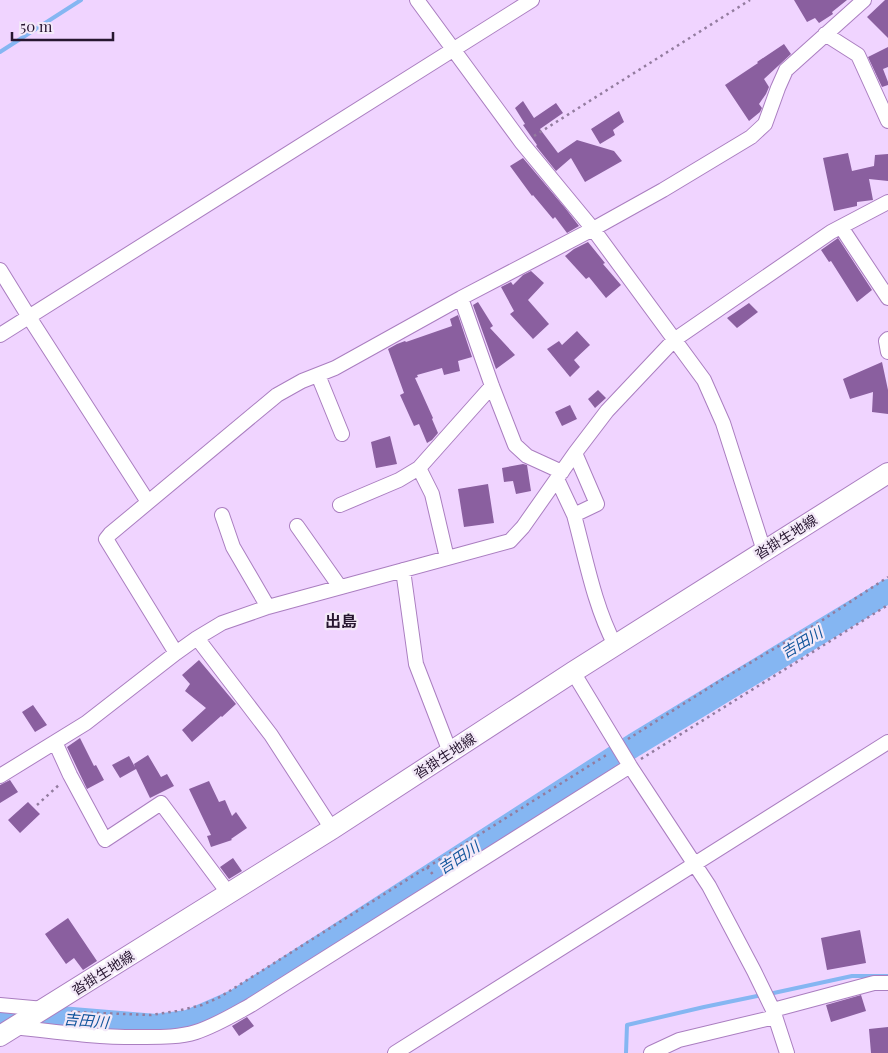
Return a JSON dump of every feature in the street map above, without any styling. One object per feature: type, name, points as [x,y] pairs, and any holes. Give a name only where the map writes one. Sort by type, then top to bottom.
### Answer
[{"type":"main road","name":"沓掛生地線","points":[[7,1029],[45,1009],[332,829],[615,645],[888,472]]},
{"type":"street","points":[[417,0],[522,144],[594,229],[704,380],[723,423],[764,551]]},
{"type":"street","points":[[0,335],[532,0]]},
{"type":"street","points":[[176,653],[106,539],[110,534],[277,395],[302,381],[335,368],[461,298],[594,229],[751,137],[766,124],[786,70],[864,0]]},
{"type":"street","points":[[825,34],[858,55],[888,121]]},
{"type":"street","points":[[0,776],[86,723],[196,638],[222,623],[268,607],[510,541],[523,527],[607,411],[674,340],[831,232],[888,202]]},
{"type":"street","points":[[841,227],[888,298]]},
{"type":"street","points":[[0,270],[148,502]]},
{"type":"street","points":[[461,298],[515,445],[526,456],[560,476],[574,516],[594,591],[615,645]]},
{"type":"street","points":[[888,339],[886,341],[888,352]]},
{"type":"street","points":[[318,375],[342,434]]},
{"type":"street","points":[[340,505],[399,480],[419,468],[492,386]]},
{"type":"street","points":[[574,516],[597,504],[575,453]]},
{"type":"street","points":[[419,468],[432,494],[447,558]]},
{"type":"street","points":[[222,515],[233,547],[268,607]]},
{"type":"street","points":[[297,526],[340,587]]},
{"type":"street","points":[[403,570],[416,664],[450,752]]},
{"type":"street","points":[[196,638],[271,735],[332,829]]},
{"type":"street","points":[[573,672],[713,894],[774,1013],[787,1053]]},
{"type":"street","points":[[55,742],[70,775],[105,840],[161,804],[229,894]]},
{"type":"street","points":[[395,1053],[888,742]]},
{"type":"street","points":[[7,1029],[90,1036],[171,1037],[196,1032],[222,1021],[251,1005],[630,765]]},
{"type":"street","points":[[651,1053],[679,1040],[874,983],[888,983]]},
{"type":"street","points":[[0,1004],[45,1009]]},
{"type":"path","points":[[522,144],[750,0]]},
{"type":"path","points":[[70,1012],[151,1015],[202,1005],[220,997],[580,772],[618,745],[726,677],[818,623],[888,577]]},
{"type":"path","points":[[630,765],[888,605]]},
{"type":"path","points":[[36,805],[70,775]]},
{"type":"building","points":[[794,0],[847,0],[832,12],[833,14],[819,23],[815,18],[807,22]]},
{"type":"building","points":[[885,0],[888,0],[888,38],[867,17]]},
{"type":"building","points":[[784,44],[791,54],[764,79],[769,87],[759,104],[762,108],[749,121],[725,85]]},
{"type":"building","points":[[888,47],[888,67],[883,69],[888,85],[882,87],[868,57]]},
{"type":"building","points":[[523,101],[534,118],[556,103],[563,113],[540,129],[558,153],[577,140],[614,151],[622,161],[585,182],[571,158],[556,171],[536,146],[523,125],[525,124],[515,108]]},
{"type":"building","points":[[619,111],[624,122],[613,130],[615,135],[600,144],[591,129]]},
{"type":"building","points":[[848,153],[852,171],[874,166],[875,155],[888,154],[888,181],[869,179],[873,200],[857,202],[857,206],[834,211],[823,158]]},
{"type":"building","points":[[523,158],[579,226],[567,233],[555,217],[553,219],[532,196],[510,166]]},
{"type":"building","points":[[838,238],[872,290],[857,302],[831,261],[829,262],[821,250]]},
{"type":"building","points":[[588,242],[621,285],[606,298],[589,277],[586,279],[565,256]]},
{"type":"building","points":[[531,271],[544,283],[528,300],[549,324],[533,339],[510,314],[514,311],[501,287],[511,282],[513,285],[523,275]]},
{"type":"building","points":[[478,302],[493,326],[490,328],[515,355],[496,369],[473,305]]},
{"type":"building","points":[[749,303],[758,312],[737,328],[727,318]]},
{"type":"building","points":[[458,315],[472,357],[458,361],[460,371],[444,375],[442,368],[417,375],[418,377],[415,378],[438,433],[427,443],[419,424],[414,426],[400,395],[404,393],[388,349],[405,341],[452,326],[450,319]]},
{"type":"building","points":[[577,331],[590,345],[574,360],[580,367],[570,377],[547,349],[559,341],[562,345]]},
{"type":"building","points":[[882,362],[888,390],[888,414],[872,412],[873,392],[850,399],[843,379]]},
{"type":"building","points":[[598,390],[606,398],[595,408],[588,399]]},
{"type":"building","points":[[570,405],[577,419],[562,426],[555,412]]},
{"type":"building","points":[[390,436],[397,464],[376,468],[371,442]]},
{"type":"building","points":[[527,465],[531,491],[516,494],[513,481],[504,482],[502,468]]},
{"type":"building","points":[[488,484],[494,523],[464,527],[458,489]]},
{"type":"building","points":[[199,660],[236,704],[192,742],[182,730],[206,708],[185,691],[190,684],[182,675]]},
{"type":"building","points":[[33,705],[47,725],[35,732],[22,712]]},
{"type":"building","points":[[80,738],[94,766],[96,765],[104,780],[87,789],[67,747]]},
{"type":"building","points":[[148,755],[161,777],[167,774],[174,786],[150,798],[136,769],[120,778],[112,765],[129,756],[135,767],[134,764]]},
{"type":"building","points":[[10,780],[18,792],[0,803],[0,785]]},
{"type":"building","points":[[209,781],[219,802],[225,800],[232,816],[236,812],[247,828],[232,840],[211,847],[207,836],[211,835],[189,789]]},
{"type":"building","points":[[28,802],[40,814],[20,833],[8,820]]},
{"type":"building","points":[[233,858],[242,871],[229,879],[220,867]]},
{"type":"building","points":[[68,918],[97,961],[83,970],[74,958],[66,964],[45,934]]},
{"type":"building","points":[[860,930],[866,963],[827,970],[821,938]]},
{"type":"building","points":[[861,995],[866,1011],[831,1022],[826,1005]]},
{"type":"building","points":[[247,1017],[254,1026],[239,1036],[232,1026]]},
{"type":"building","points":[[888,1027],[888,1053],[871,1053],[869,1029]]},
{"type":"waterway","points":[[0,52],[81,0]]},
{"type":"waterway","name":"吉田川","points":[[0,1013],[156,1026],[188,1022],[236,1001],[634,745],[888,591]]},
{"type":"waterway","points":[[769,994],[852,976],[888,976]]},
{"type":"waterway","points":[[626,1053],[627,1025],[762,995]]},
{"type":"district","name":"出島","points":[[341,621]]}]
